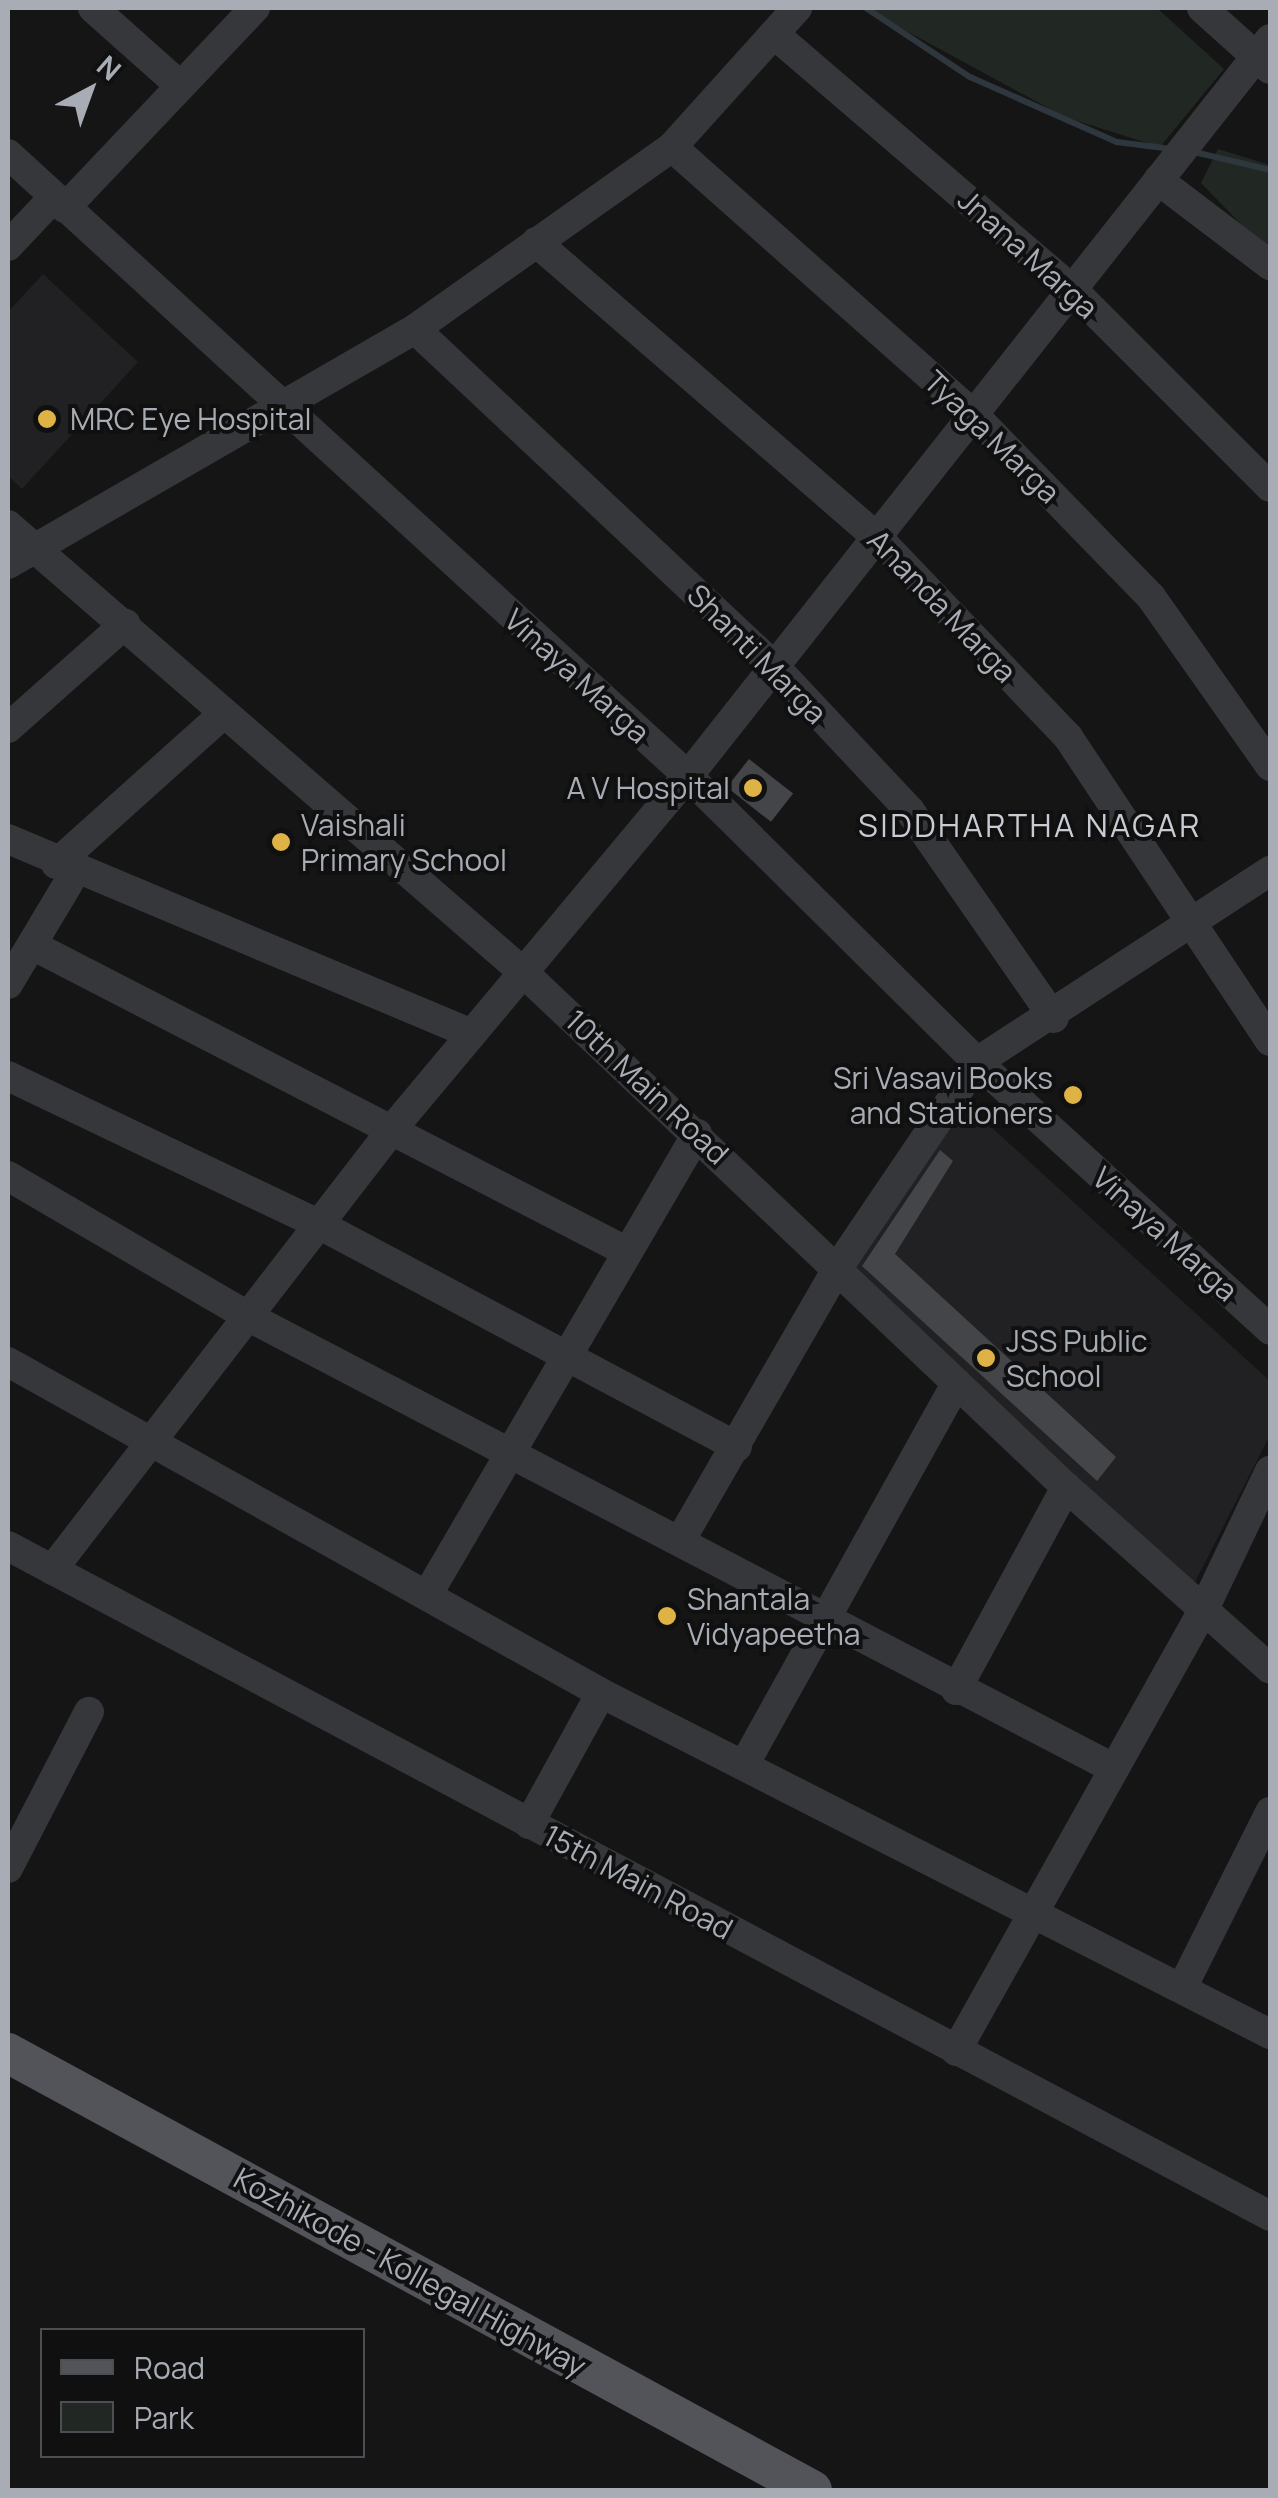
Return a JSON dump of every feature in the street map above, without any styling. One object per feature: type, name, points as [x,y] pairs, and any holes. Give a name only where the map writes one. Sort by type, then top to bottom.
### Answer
[{"type":"main road","name":"Kozhikode - Kollegal Highway","points":[[8,2053],[812,2490]]},
{"type":"main road","points":[[8,2079],[775,2490]]},
{"type":"street","points":[[93,8],[176,82]]},
{"type":"street","points":[[8,246],[60,202],[176,82],[255,8]]},
{"type":"street","points":[[14,544],[281,409],[414,329],[672,147],[798,8]]},
{"type":"street","points":[[52,1570],[156,1446],[394,1127],[688,776],[1173,161],[1266,55],[1202,8]]},
{"type":"street","name":"Jnana Marga","points":[[774,34],[1072,289],[1270,486]]},
{"type":"street","name":"Tyaga Marga","points":[[672,147],[974,414],[1182,633],[1270,766]]},
{"type":"street","name":"Vinaya Marga","points":[[8,154],[281,409],[688,776],[977,1062],[1270,1330]]},
{"type":"street","points":[[1173,161],[1270,265]]},
{"type":"street","name":"Ananda Marga","points":[[536,242],[876,537],[1068,737],[1188,924],[1270,1041]]},
{"type":"street","name":"Shanti Marga","points":[[414,329],[774,666],[938,842],[1054,1018]]},
{"type":"street","name":"10th Main Road","points":[[14,544],[125,624],[524,973],[839,1266],[1066,1488],[1205,1607],[1270,1669]]},
{"type":"street","points":[[8,728],[125,624]]},
{"type":"street","points":[[8,984],[32,944],[66,868],[224,714]]},
{"type":"street","points":[[10,844],[472,1034]]},
{"type":"street","points":[[680,1541],[839,1266],[977,1062],[1054,1018],[1270,871]]},
{"type":"street","points":[[32,944],[394,1127],[624,1250]]},
{"type":"street","points":[[8,1076],[322,1226],[736,1446]]},
{"type":"street","points":[[430,1592],[506,1448],[697,1134]]},
{"type":"street","points":[[8,1176],[249,1317],[506,1448],[820,1620],[1111,1767]]},
{"type":"street","points":[[8,1362],[430,1592],[601,1692],[1270,2034]]},
{"type":"street","points":[[744,1765],[820,1620],[957,1383]]},
{"type":"street","points":[[956,2052],[1111,1767],[1205,1607],[1270,1471]]},
{"type":"street","points":[[956,1690],[1066,1488]]},
{"type":"street","name":"15th Main Road","points":[[8,1546],[1270,2216]]},
{"type":"street","points":[[529,1824],[601,1692]]},
{"type":"street","points":[[8,1868],[89,1712]]},
{"type":"street","points":[[1182,1988],[1270,1812]]},
{"type":"shaded area","name":"MRC Eye Hospital","points":[[43,274],[138,362],[22,489],[8,476],[8,312]]},
{"type":"shaded area","points":[[966,1104],[1270,1381],[1270,1435],[1194,1584],[850,1269]]},
{"type":"green space","points":[[864,8],[1157,8],[1224,69],[1160,147],[1065,117]]},
{"type":"green space","points":[[1218,149],[1270,165],[1270,254],[1201,183]]},
{"type":"building","points":[[749,759],[793,793],[771,822],[727,787]]},
{"type":"building","name":"JSS Public School","points":[[940,1150],[953,1161],[895,1254],[1116,1457],[1097,1481],[862,1266]]},
{"type":"waterway","points":[[866,8],[970,77],[1117,142],[1172,149]]},
{"type":"waterway","points":[[1194,152],[1270,170]]},
{"type":"place","name":"MRC Eye Hospital","points":[[47,419]]},
{"type":"place","name":"A V Hospital","points":[[753,788]]},
{"type":"place","name":"Vaishali Primary School","points":[[281,842]]},
{"type":"place","name":"Sri Vasavi Books and Stationers","points":[[1073,1095]]},
{"type":"place","name":"JSS Public School","points":[[986,1358]]},
{"type":"place","name":"Shantala Vidyapeetha","points":[[667,1616]]},
{"type":"district","name":"SIDDHARTHA NAGAR","points":[[1030,825]]}]
